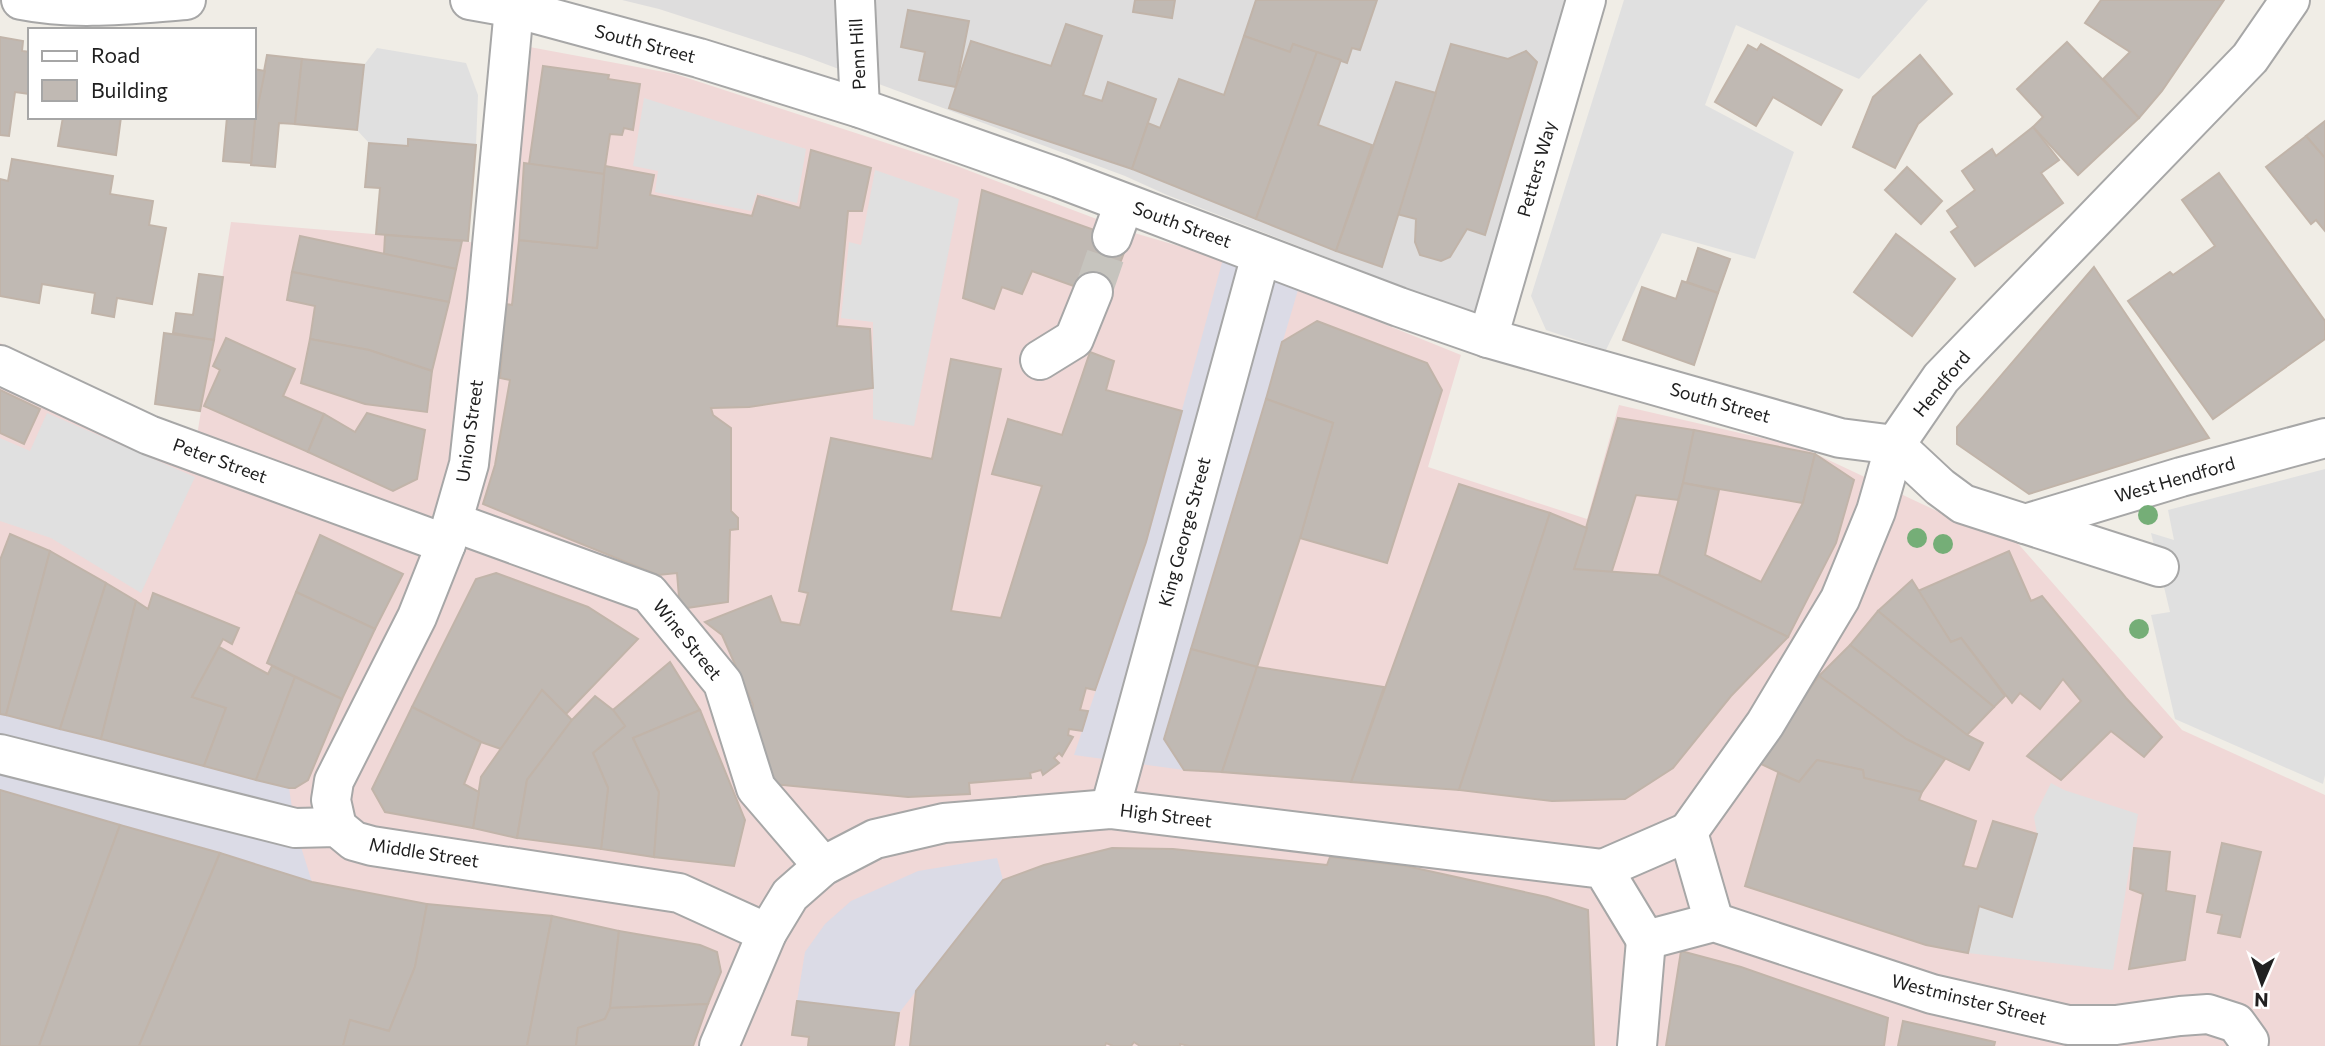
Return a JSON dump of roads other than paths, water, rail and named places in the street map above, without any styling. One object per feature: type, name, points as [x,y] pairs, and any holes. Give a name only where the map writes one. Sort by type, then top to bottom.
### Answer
[{"type":"street","points":[[43,1],[111,6],[186,0]]},
{"type":"street","name":"South Street","points":[[470,0],[699,58],[860,108],[1059,178],[1118,220],[1261,254],[1488,338],[1840,438],[1895,445]]},
{"type":"street","name":"Penn Hill","points":[[855,0],[860,108]]},
{"type":"street","name":"Petters Way","points":[[1488,338],[1586,0]]},
{"type":"street","name":"Hendford","points":[[1688,832],[1765,724],[1840,598],[1876,511],[1895,445],[1941,378],[2250,58],[2290,0]]},
{"type":"street","name":"Union Street","points":[[337,827],[331,800],[334,781],[417,617],[449,533],[469,464],[514,9]]},
{"type":"street","name":"King George Street","points":[[1111,809],[1261,254]]},
{"type":"street","points":[[1040,360],[1074,339],[1093,292]]},
{"type":"street","name":"Peter Street","points":[[0,365],[149,435],[449,533]]},
{"type":"street","name":"West Hendford","points":[[2025,524],[2181,477],[2325,438]]},
{"type":"street","points":[[1895,445],[1940,487],[1963,504],[2159,567]]},
{"type":"street","name":"Wine Street","points":[[449,533],[649,593],[723,683],[755,788],[823,866]]},
{"type":"street","points":[[0,754],[295,828],[337,827]]},
{"type":"street","name":"High Street","points":[[719,1046],[768,933],[790,895],[823,866],[875,839],[944,823],[1111,809],[1603,869]]},
{"type":"street","name":"Middle Street","points":[[337,827],[354,841],[372,846],[680,893],[768,933]]},
{"type":"street","points":[[1637,1046],[1646,940],[1603,869],[1688,832],[1714,922],[1646,940]]},
{"type":"street","name":"Westminster Street","points":[[1714,922],[1932,994],[2068,1025],[2116,1025],[2208,1014],[2236,1023],[2249,1044]]},
{"type":"tunnel","points":[[1093,292],[1112,237]]}]
